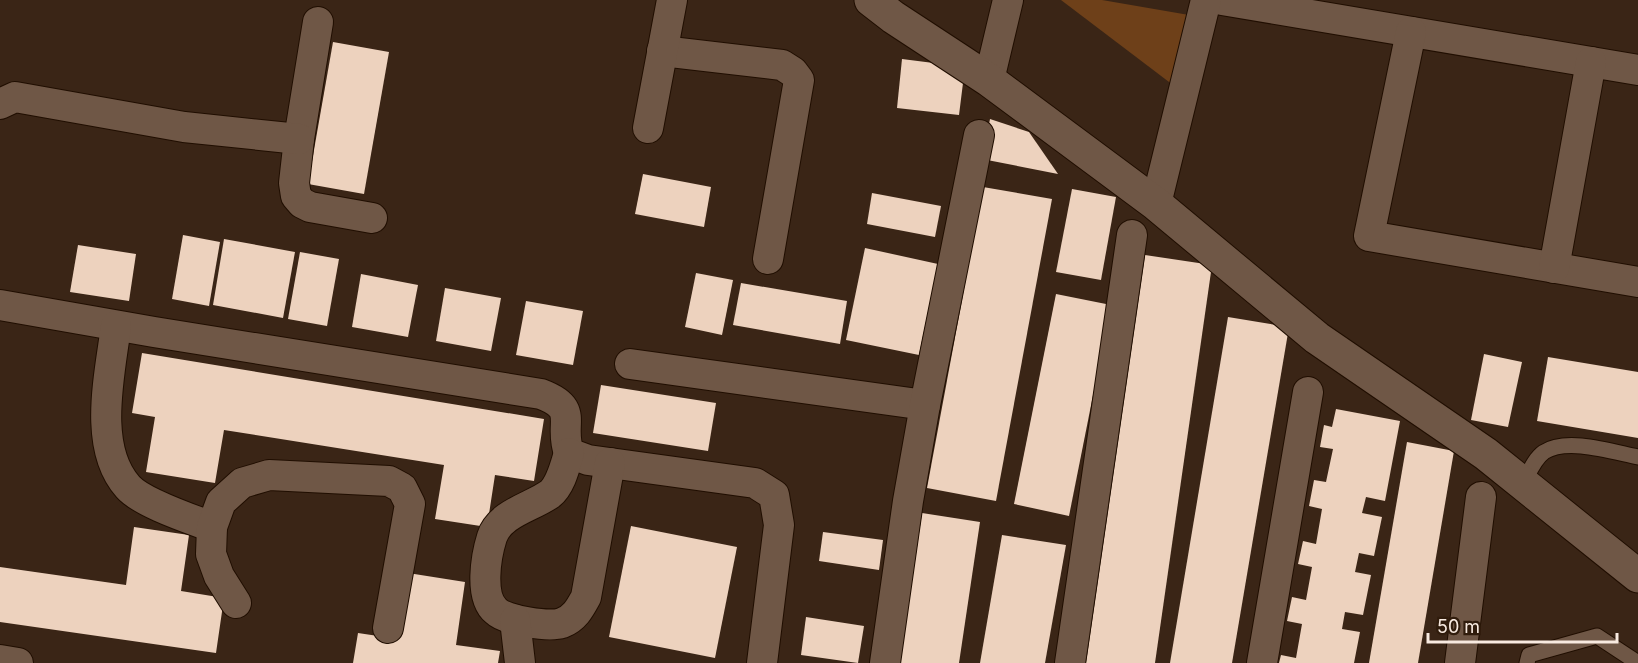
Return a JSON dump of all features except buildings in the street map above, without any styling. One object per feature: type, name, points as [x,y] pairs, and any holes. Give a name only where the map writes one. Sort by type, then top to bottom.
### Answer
[{"type":"street","points":[[648,128],[672,0]]},
{"type":"street","points":[[871,0],[990,80],[1156,204],[1317,338],[1486,454],[1638,576]]},
{"type":"street","points":[[990,80],[1008,0]]},
{"type":"street","points":[[1156,204],[1206,0]]},
{"type":"street","points":[[1222,0],[1638,70]]},
{"type":"street","points":[[318,22],[299,139],[294,183],[296,196],[310,207],[372,218]]},
{"type":"street","points":[[1412,32],[1369,236],[1638,282]]},
{"type":"street","points":[[662,51],[782,65],[793,72],[799,80],[768,259]]},
{"type":"street","points":[[1554,267],[1591,62]]},
{"type":"street","points":[[0,104],[15,97],[184,127],[299,139]]},
{"type":"street","points":[[885,663],[908,501],[925,405],[979,135]]},
{"type":"street","points":[[1070,663],[1132,235]]},
{"type":"street","points":[[0,305],[116,326],[541,394],[558,400],[566,412],[568,453],[557,486],[550,494],[516,512],[499,525],[493,534],[486,574],[486,594],[495,611],[515,620],[547,624],[562,623],[577,614],[586,597],[610,463]]},
{"type":"street","points":[[116,326],[106,396],[105,431],[115,465],[128,488],[148,500],[212,527]]},
{"type":"street","points":[[630,364],[925,405]]},
{"type":"street","points":[[1262,663],[1308,392]]},
{"type":"street","points":[[568,453],[588,460],[755,483],[774,495],[779,525],[762,663]]},
{"type":"street","points":[[236,603],[219,576],[211,554],[212,527],[221,502],[242,483],[269,475],[389,481],[402,488],[410,504],[388,628]]},
{"type":"street","points":[[1460,663],[1481,496]]},
{"type":"street","points":[[515,620],[520,663]]},
{"type":"street","points":[[0,660],[18,663]]},
{"type":"lane","points":[[1523,484],[1535,462],[1543,453],[1556,446],[1574,445],[1638,457]]},
{"type":"lane","points":[[1527,663],[1529,655],[1597,636],[1638,663]]},
{"type":"shaded area","points":[[1061,0],[1102,0],[1189,15],[1173,85]]}]
